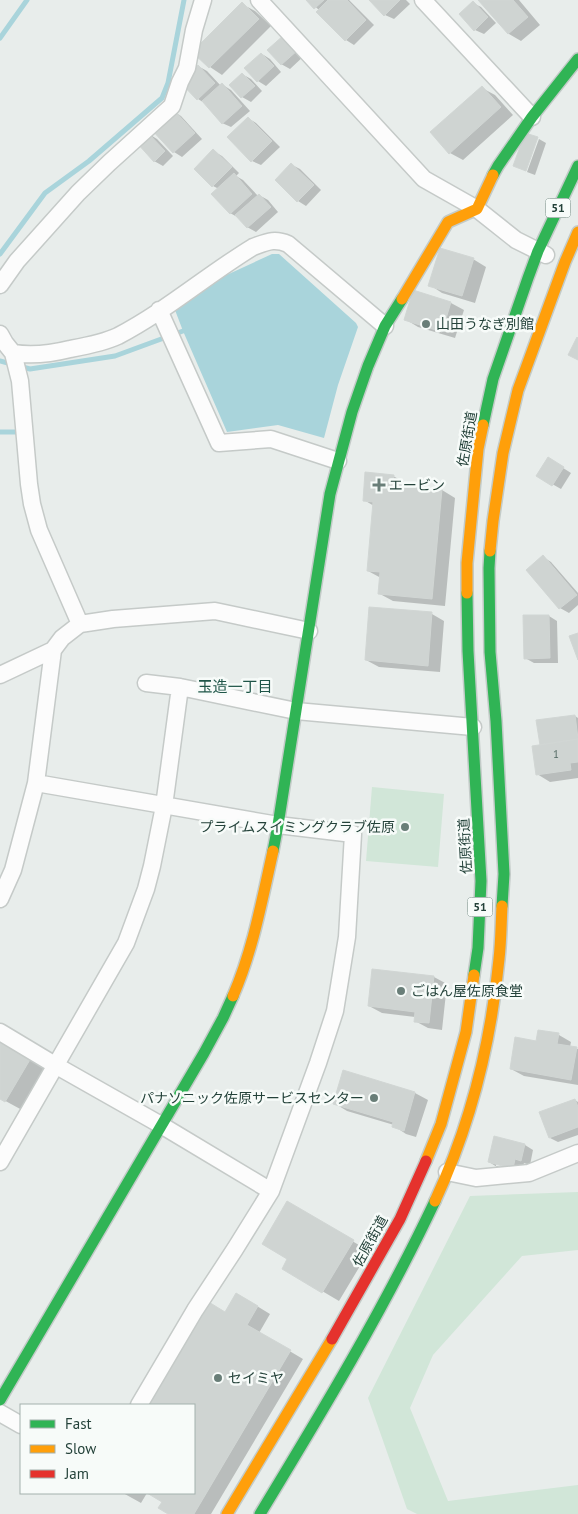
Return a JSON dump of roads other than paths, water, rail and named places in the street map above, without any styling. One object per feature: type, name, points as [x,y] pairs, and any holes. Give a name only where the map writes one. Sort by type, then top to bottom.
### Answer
[{"type":"main road","points":[[0,1400],[219,1025],[238,984],[257,923],[278,825],[330,494],[352,412],[368,366],[385,326],[448,222],[477,209],[498,166],[532,117],[578,59]]},
{"type":"main road","name":"佐原街道","points":[[226,1514],[344,1319],[400,1219],[420,1176],[440,1124],[466,1032],[478,948],[481,881],[468,650],[467,563],[478,449],[493,379],[538,251],[578,166]]},
{"type":"main road","name":"51","points":[[260,1514],[309,1434],[367,1332],[421,1230],[448,1172],[463,1131],[477,1082],[487,1040],[499,960],[504,874],[490,652],[489,568],[493,520],[503,453],[518,390],[564,262],[578,232]]},
{"type":"street","points":[[0,285],[17,261],[78,193],[172,106],[187,68],[194,30],[203,0]]},
{"type":"street","points":[[259,0],[424,179],[477,209],[516,240],[564,262]]},
{"type":"street","points":[[423,0],[532,117]]},
{"type":"street","points":[[12,353],[25,355],[48,354],[102,342],[117,336],[160,310],[253,247],[278,240],[288,244],[385,326]]},
{"type":"street","points":[[160,310],[219,443],[271,439],[338,461]]},
{"type":"street","points":[[0,334],[12,353],[20,381],[29,484],[39,530],[80,624]]},
{"type":"street","points":[[0,675],[53,650],[62,638],[80,624],[113,619],[215,611],[309,631]]},
{"type":"street","points":[[0,899],[13,870],[36,783],[53,650]]},
{"type":"street","points":[[146,684],[180,687],[296,711],[473,727]]},
{"type":"street","points":[[0,1162],[126,943],[146,889],[152,866],[164,806],[180,687]]},
{"type":"street","points":[[36,783],[278,825],[353,834],[347,937],[335,1011],[271,1191],[195,1310],[140,1404]]},
{"type":"street","points":[[0,1032],[271,1191]]},
{"type":"street","points":[[448,1172],[476,1178],[529,1173],[578,1153]]},
{"type":"street","points":[[0,1414],[20,1424]]},
{"type":"water","points":[[272,254],[279,254],[356,323],[358,327],[338,385],[324,438],[278,425],[227,432],[175,310],[220,278]]},
{"type":"waterway","points":[[0,38],[27,0]]},
{"type":"waterway","points":[[0,254],[45,193],[89,161],[162,98],[168,83],[184,0]]},
{"type":"waterway","points":[[0,361],[30,369],[115,356],[183,331]]},
{"type":"waterway","points":[[0,432],[18,432]]},
{"type":"place","name":"山田うなぎ別館","points":[[426,324]]},
{"type":"place","name":"エービン","points":[[379,485]]},
{"type":"place","name":"プライムスイミングクラブ佐原","points":[[405,827]]},
{"type":"place","name":"ごはん屋佐原食堂","points":[[401,991]]},
{"type":"place","name":"パナソニック佐原サービスセンター","points":[[374,1098]]},
{"type":"place","name":"セイミヤ","points":[[218,1378]]},
{"type":"district","name":"玉造一丁目","points":[[235,687]]}]
